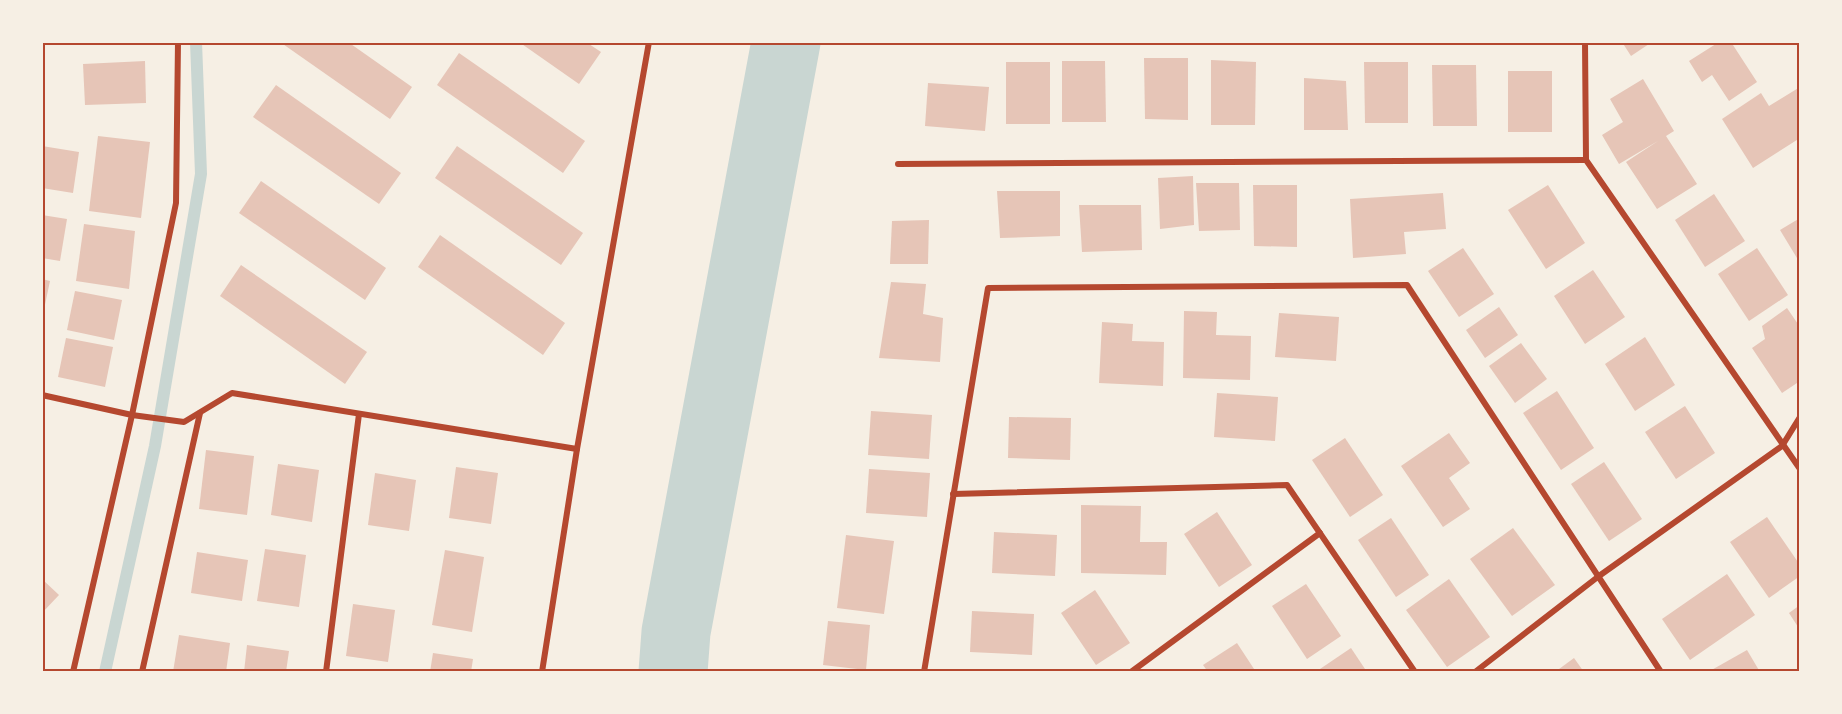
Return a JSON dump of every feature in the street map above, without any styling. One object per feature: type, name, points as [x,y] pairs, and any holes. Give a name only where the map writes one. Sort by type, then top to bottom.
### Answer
[{"type":"street","points":[[73,672],[132,415],[176,203],[179,109],[178,42]]},
{"type":"street","points":[[542,672],[577,448],[649,42]]},
{"type":"street","points":[[1585,42],[1586,160],[1800,469]]},
{"type":"street","points":[[898,164],[1586,160]]},
{"type":"street","points":[[924,672],[988,288],[1407,285],[1661,672]]},
{"type":"street","points":[[42,396],[132,415],[184,422],[232,393],[577,448]]},
{"type":"street","points":[[142,672],[200,413]]},
{"type":"street","points":[[326,672],[359,414]]},
{"type":"street","points":[[1474,672],[1599,576],[1782,446],[1800,417]]},
{"type":"street","points":[[953,494],[1287,485],[1415,672]]},
{"type":"street","points":[[1131,672],[1320,533]]},
{"type":"building","points":[[280,42],[348,42],[412,87],[390,119]]},
{"type":"building","points":[[519,42],[586,42],[601,52],[579,84]]},
{"type":"building","points":[[1622,42],[1652,42],[1631,56]]},
{"type":"building","points":[[1719,42],[1731,42],[1757,82],[1729,101],[1712,75],[1702,82],[1689,61]]},
{"type":"building","points":[[459,53],[585,141],[563,173],[437,85]]},
{"type":"building","points":[[1144,58],[1188,58],[1188,120],[1145,119]]},
{"type":"building","points":[[1211,60],[1256,62],[1255,125],[1211,125]]},
{"type":"building","points":[[145,61],[146,103],[85,105],[83,64]]},
{"type":"building","points":[[1062,61],[1105,61],[1106,122],[1062,122]]},
{"type":"building","points":[[1006,62],[1050,62],[1050,124],[1006,124]]},
{"type":"building","points":[[1364,62],[1408,62],[1408,123],[1365,123]]},
{"type":"building","points":[[1432,65],[1476,65],[1477,126],[1433,126]]},
{"type":"building","points":[[1508,71],[1552,71],[1552,132],[1508,132]]},
{"type":"building","points":[[1304,78],[1346,81],[1348,130],[1304,130]]},
{"type":"building","points":[[1643,79],[1674,131],[1666,136],[1697,184],[1657,209],[1626,162],[1658,141],[1619,164],[1602,135],[1623,122],[1610,99]]},
{"type":"building","points":[[928,83],[989,87],[985,131],[925,126]]},
{"type":"building","points":[[276,85],[401,173],[379,204],[253,117]]},
{"type":"building","points":[[1800,87],[1800,138],[1753,168],[1722,119],[1761,93],[1769,106]]},
{"type":"building","points":[[98,136],[150,142],[141,218],[89,211]]},
{"type":"building","points":[[42,146],[79,152],[73,193],[42,188]]},
{"type":"building","points":[[457,146],[583,233],[561,265],[435,178]]},
{"type":"building","points":[[1193,176],[1194,225],[1160,229],[1158,178]]},
{"type":"building","points":[[261,181],[386,268],[365,300],[239,213]]},
{"type":"building","points":[[1196,183],[1239,183],[1240,230],[1199,231]]},
{"type":"building","points":[[1253,185],[1297,185],[1297,247],[1254,246]]},
{"type":"building","points":[[1548,185],[1585,243],[1546,269],[1508,210]]},
{"type":"building","points":[[997,191],[1060,191],[1060,236],[1000,238]]},
{"type":"building","points":[[1443,193],[1446,229],[1404,232],[1406,254],[1353,258],[1350,199]]},
{"type":"building","points":[[1714,194],[1745,241],[1705,267],[1675,220]]},
{"type":"building","points":[[1079,205],[1141,205],[1142,250],[1082,252]]},
{"type":"building","points":[[42,215],[67,219],[60,261],[42,258]]},
{"type":"building","points":[[1800,218],[1800,263],[1780,230]]},
{"type":"building","points":[[929,220],[928,264],[890,264],[892,221]]},
{"type":"building","points":[[84,224],[135,231],[129,289],[76,281]]},
{"type":"building","points":[[440,235],[565,323],[543,355],[418,267]]},
{"type":"building","points":[[1463,248],[1494,294],[1459,317],[1428,271]]},
{"type":"building","points":[[1757,248],[1788,295],[1749,321],[1718,274]]},
{"type":"building","points":[[241,265],[367,352],[345,384],[220,296]]},
{"type":"building","points":[[1593,270],[1625,317],[1585,344],[1554,296]]},
{"type":"building","points":[[42,279],[50,281],[43,314],[42,314]]},
{"type":"building","points":[[891,282],[926,284],[923,314],[943,318],[940,362],[879,358]]},
{"type":"building","points":[[75,291],[122,300],[114,340],[67,330]]},
{"type":"building","points":[[1499,307],[1518,335],[1485,358],[1466,330]]},
{"type":"building","points":[[1787,308],[1800,327],[1800,355],[1797,357],[1800,361],[1800,381],[1782,393],[1752,348],[1765,339],[1762,326]]},
{"type":"building","points":[[1184,311],[1217,312],[1216,335],[1251,336],[1250,380],[1183,378]]},
{"type":"building","points":[[1279,313],[1339,317],[1336,361],[1275,357]]},
{"type":"building","points":[[1102,322],[1133,324],[1132,341],[1164,342],[1163,386],[1099,383]]},
{"type":"building","points":[[1645,337],[1675,385],[1635,411],[1605,364]]},
{"type":"building","points":[[66,338],[113,347],[105,387],[58,377]]},
{"type":"building","points":[[1521,343],[1547,379],[1515,403],[1489,366]]},
{"type":"building","points":[[1557,391],[1594,448],[1561,470],[1523,413]]},
{"type":"building","points":[[1217,393],[1278,397],[1275,441],[1214,437]]},
{"type":"building","points":[[1685,406],[1715,453],[1676,479],[1645,432]]},
{"type":"building","points":[[871,411],[932,415],[929,459],[868,455]]},
{"type":"building","points":[[1009,417],[1071,418],[1070,460],[1008,458]]},
{"type":"building","points":[[1449,433],[1470,463],[1449,478],[1470,509],[1443,527],[1401,466]]},
{"type":"building","points":[[1345,438],[1383,495],[1350,517],[1312,460]]},
{"type":"building","points":[[206,450],[254,456],[247,515],[199,509]]},
{"type":"building","points":[[1604,462],[1642,519],[1609,541],[1571,484]]},
{"type":"building","points":[[278,464],[319,470],[312,522],[271,515]]},
{"type":"building","points":[[456,467],[498,473],[491,524],[449,518]]},
{"type":"building","points":[[869,469],[930,473],[927,517],[866,513]]},
{"type":"building","points":[[375,473],[416,480],[409,531],[368,525]]},
{"type":"building","points":[[1081,505],[1141,506],[1140,542],[1167,542],[1166,575],[1081,573]]},
{"type":"building","points":[[1217,512],[1252,565],[1219,587],[1184,534]]},
{"type":"building","points":[[1767,517],[1800,565],[1800,576],[1769,598],[1730,542]]},
{"type":"building","points":[[1391,518],[1429,575],[1396,597],[1358,540]]},
{"type":"building","points":[[1513,528],[1555,585],[1512,616],[1470,559]]},
{"type":"building","points":[[994,532],[1057,535],[1055,576],[992,573]]},
{"type":"building","points":[[846,535],[894,541],[884,614],[837,608]]},
{"type":"building","points":[[265,549],[306,555],[299,607],[257,601]]},
{"type":"building","points":[[445,550],[484,557],[472,632],[432,625]]},
{"type":"building","points":[[197,552],[248,560],[242,601],[191,593]]},
{"type":"building","points":[[1727,574],[1755,615],[1690,660],[1662,619]]},
{"type":"building","points":[[42,579],[59,595],[42,613]]},
{"type":"building","points":[[1449,579],[1490,637],[1447,667],[1406,610]]},
{"type":"building","points":[[1306,584],[1341,636],[1307,659],[1272,606]]},
{"type":"building","points":[[1095,590],[1130,643],[1096,665],[1061,613]]},
{"type":"building","points":[[353,604],[395,610],[388,662],[346,656]]},
{"type":"building","points":[[1800,605],[1800,630],[1789,613]]},
{"type":"building","points":[[972,611],[1034,614],[1032,655],[970,652]]},
{"type":"building","points":[[828,621],[870,625],[866,670],[823,665]]},
{"type":"building","points":[[179,635],[230,643],[226,672],[173,672]]},
{"type":"building","points":[[1237,643],[1256,672],[1208,672],[1203,665]]},
{"type":"building","points":[[247,645],[289,651],[286,672],[244,672]]},
{"type":"building","points":[[1351,648],[1367,672],[1317,671]]},
{"type":"building","points":[[1747,650],[1760,672],[1708,672]]},
{"type":"building","points":[[433,653],[473,659],[471,672],[430,672]]},
{"type":"building","points":[[1574,658],[1584,672],[1555,672]]},
{"type":"waterway","points":[[105,672],[155,446],[201,174],[196,42]]},
{"type":"waterway","points":[[673,672],[676,632],[786,42]]}]
